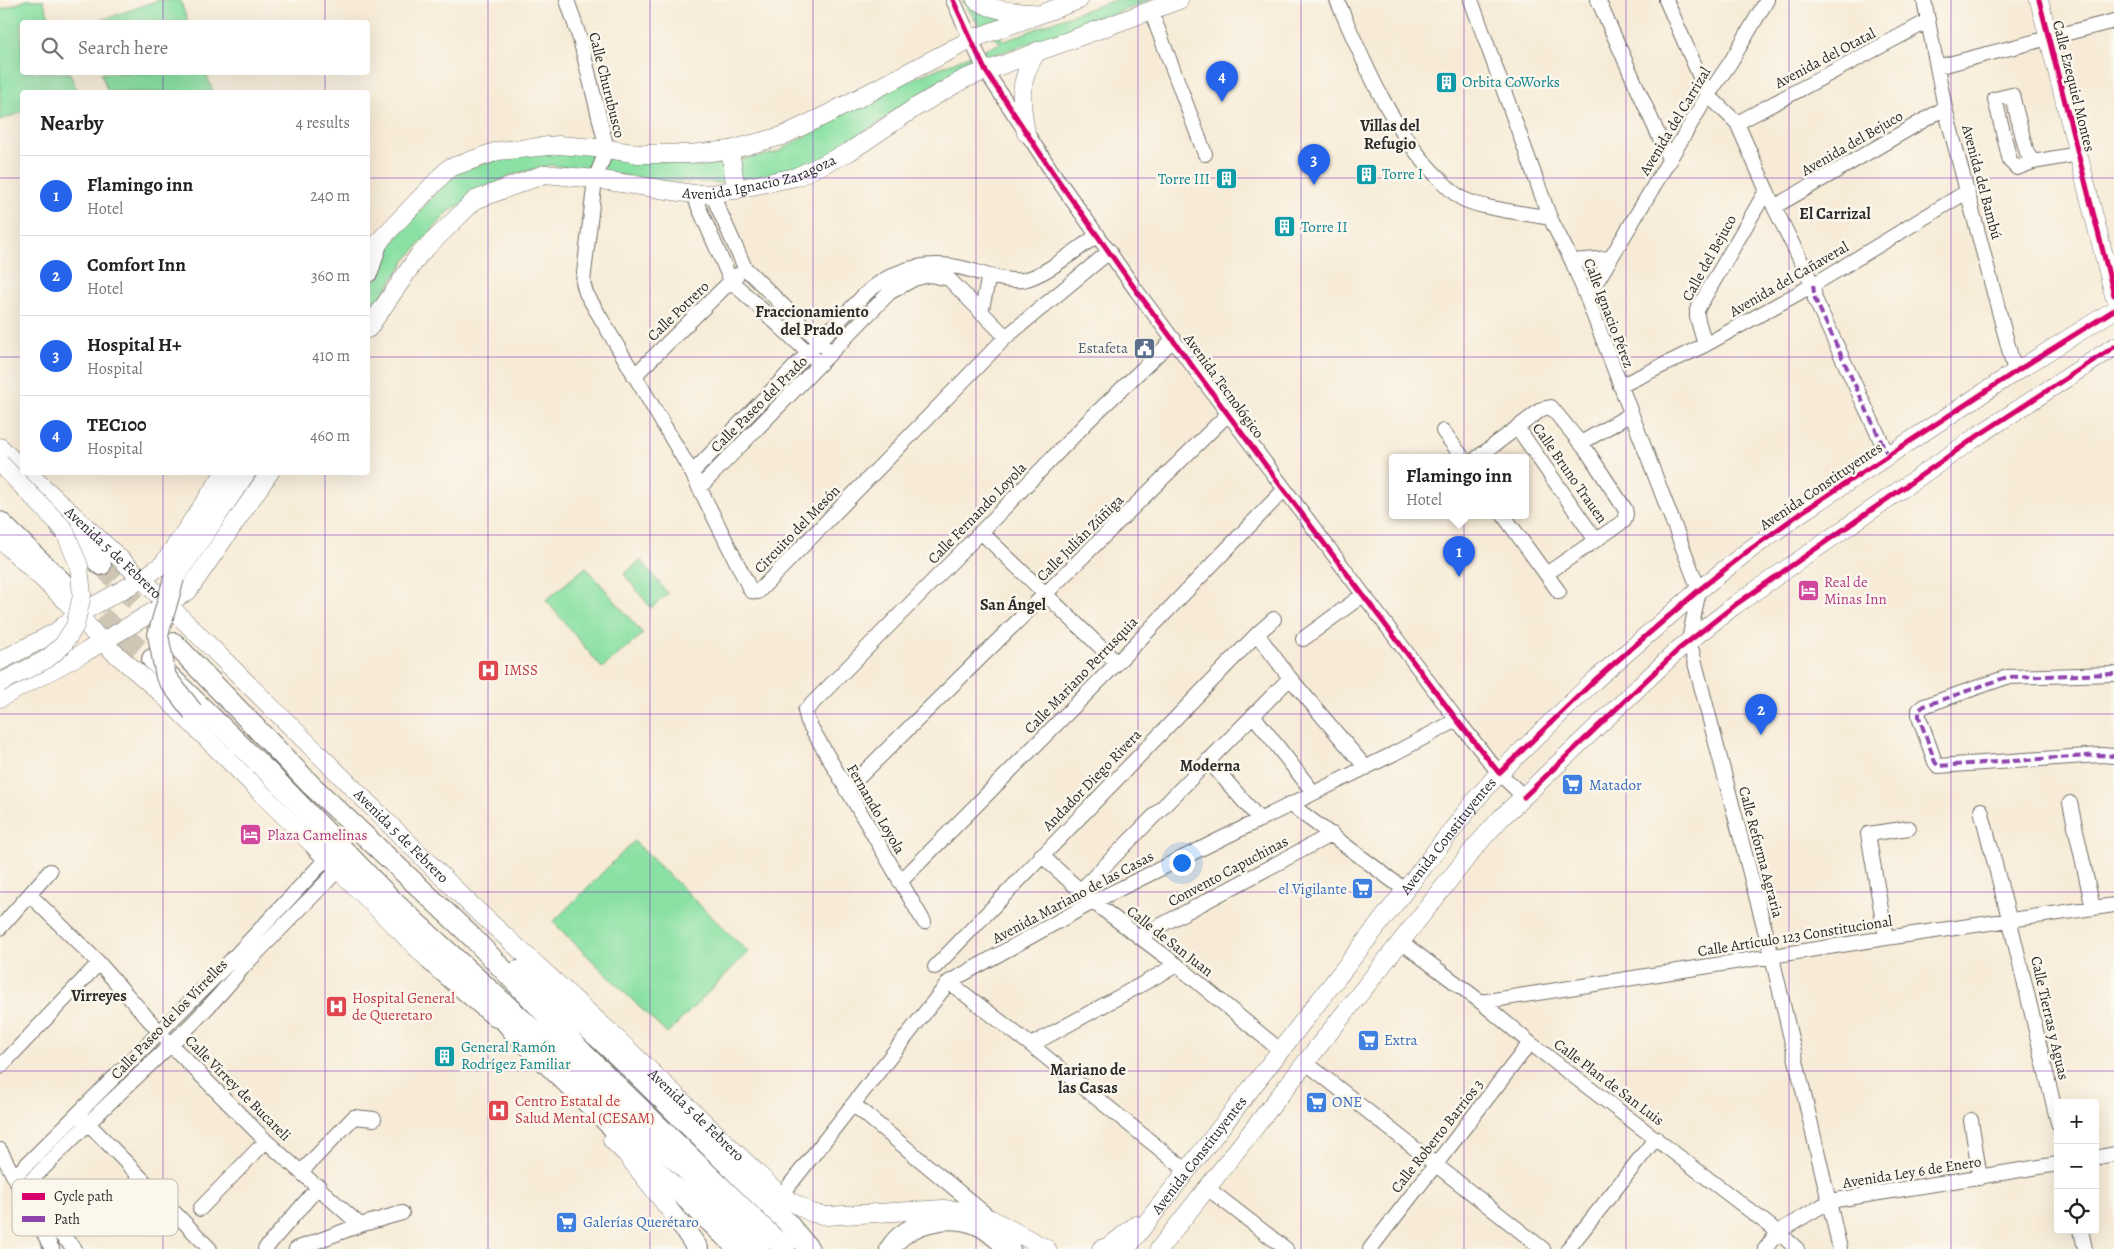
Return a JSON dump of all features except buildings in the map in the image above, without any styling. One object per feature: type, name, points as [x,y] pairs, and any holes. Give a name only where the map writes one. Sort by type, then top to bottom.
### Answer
[{"type":"highway","name":"Avenida 5 de Febrero","points":[[0,467],[101,565]]},
{"type":"highway","points":[[244,475],[174,578],[158,635],[166,677],[193,712],[310,830],[396,904]]},
{"type":"highway","points":[[0,522],[71,590]]},
{"type":"highway","name":"Avenida 5 de Febrero","points":[[174,643],[311,785],[473,938],[584,1054],[785,1249]]},
{"type":"highway","points":[[152,659],[268,773],[396,904],[439,956],[513,1031],[565,1079],[738,1249]]},
{"type":"highway","points":[[327,859],[396,904]]},
{"type":"highway","points":[[473,938],[544,991],[603,1042],[786,1221],[809,1249]]},
{"type":"highway","points":[[439,956],[523,1019],[578,1072],[684,1168],[760,1249]]},
{"type":"highway","points":[[626,1154],[720,1249]]},
{"type":"highway","points":[[781,1196],[822,1249]]},
{"type":"highway","points":[[890,1249],[898,1238],[915,1227],[934,1222],[954,1220],[973,1223],[982,1227],[1010,1249]]},
{"type":"highway","points":[[683,1227],[698,1249]]},
{"type":"main road","points":[[976,0],[984,5],[1007,11],[1043,13]]},
{"type":"main road","name":"Avenida Ignacio Zaragoza","points":[[372,253],[383,237],[449,168],[508,149],[559,145],[639,154],[689,154],[730,150],[782,136],[844,106],[972,38],[1079,0]]},
{"type":"main road","name":"Avenida Ignacio Zaragoza","points":[[370,326],[418,255],[475,200],[545,174],[595,179],[693,194],[712,194],[796,177],[849,152],[916,107],[964,79],[1179,0]]},
{"type":"main road","name":"Calle Ezequiel Montes","points":[[2040,0],[2114,295]]},
{"type":"main road","points":[[1026,133],[1021,106],[1023,80],[1036,51]]},
{"type":"main road","points":[[730,150],[736,190]]},
{"type":"main road","name":"Avenida Constituyentes","points":[[1126,1249],[1499,772],[1595,680],[1698,590],[1802,512],[2015,372],[2114,310]]},
{"type":"main road","name":"Avenida Constituyentes","points":[[1159,1249],[1400,941],[1476,846],[1501,818],[1690,640],[1735,605],[1901,488],[2114,347]]},
{"type":"main road","points":[[0,448],[20,467]]},
{"type":"main road","points":[[0,463],[64,529],[80,566],[82,595],[75,626],[63,645],[47,659],[0,683]]},
{"type":"main road","name":"Avenida 5 de Febrero","points":[[30,475],[142,579],[470,904],[612,1034],[781,1196],[812,1213],[828,1216],[943,1209],[965,1211],[991,1219],[1047,1249]]},
{"type":"main road","points":[[0,661],[56,632],[77,615],[142,579],[163,564],[223,475]]},
{"type":"main road","points":[[0,698],[168,605],[188,592],[268,475]]},
{"type":"main road","points":[[0,539],[66,602],[102,642],[160,692],[327,859],[439,956],[626,1154],[683,1227]]},
{"type":"main road","points":[[1101,1249],[1110,1246],[1156,1210]]},
{"type":"street","name":"Calle Churubusco","points":[[567,0],[580,39],[607,149]]},
{"type":"street","name":"Avenida Tecnológico","points":[[954,0],[985,70],[1026,133],[1098,235],[1284,490],[1457,720],[1499,772],[1524,797]]},
{"type":"street","points":[[1337,0],[1372,79],[1392,115],[1417,154],[1446,186],[1462,198],[1485,206],[1550,218]]},
{"type":"street","name":"Calle Ignacio Pérez","points":[[1471,0],[1550,218],[1572,261],[1587,298],[1698,590],[1690,640]]},
{"type":"street","points":[[1598,0],[1670,160]]},
{"type":"street","points":[[1666,0],[1708,95],[1737,124],[1766,191],[1813,285],[1816,299],[1888,456]]},
{"type":"street","name":"Avenida del Bambú","points":[[1924,0],[1946,108],[2015,372]]},
{"type":"street","name":"Avenida del Carrizal","points":[[1587,298],[1708,95],[1730,64],[1763,2]]},
{"type":"street","points":[[1150,11],[1205,154]]},
{"type":"street","points":[[1938,67],[2114,20]]},
{"type":"street","name":"Avenida del Otatal","points":[[1737,124],[1928,21]]},
{"type":"street","points":[[2033,162],[2027,153],[2012,95],[1995,98],[2010,162],[2017,168],[2033,162],[2078,154]]},
{"type":"street","name":"Avenida del Bejuco","points":[[1774,207],[1946,108]]},
{"type":"street","name":"Circuito del Mesón","points":[[607,149],[595,179],[583,282],[586,292],[692,473],[751,591],[758,592],[1006,337],[1110,251]]},
{"type":"street","name":"Calle del Bejuco","points":[[1706,344],[1697,317],[1697,310],[1766,191]]},
{"type":"street","name":"Avenida del Cañaveral","points":[[1620,386],[1706,344],[1813,285],[1968,191]]},
{"type":"street","points":[[693,194],[731,281],[821,364]]},
{"type":"street","points":[[712,194],[744,268],[831,353]]},
{"type":"street","name":"Calle Paseo del Prado","points":[[692,473],[810,354],[820,341],[869,291],[894,276],[918,266],[937,266],[967,269],[989,276],[1021,280],[1037,276],[1098,235]]},
{"type":"street","points":[[1572,261],[1610,258]]},
{"type":"street","name":"Calle Potrero","points":[[634,376],[744,268]]},
{"type":"street","name":"Calle Paseo del Prado","points":[[699,488],[890,293],[914,279],[929,275],[949,279],[1006,337]]},
{"type":"street","points":[[981,313],[989,276]]},
{"type":"street","name":"Calle Fernando Loyola","points":[[805,711],[1091,418],[1174,339]]},
{"type":"street","points":[[1482,454],[1542,409],[1551,408],[1584,447],[1622,505],[1626,514],[1624,521],[1595,538],[1546,574]]},
{"type":"street","name":"Calle Julián Zúñiga","points":[[846,790],[1229,413]]},
{"type":"street","points":[[1584,447],[1633,418]]},
{"type":"street","name":"Calle Bruno Trauen","points":[[1517,427],[1595,538]]},
{"type":"street","points":[[1443,431],[1460,454]]},
{"type":"street","name":"Calle Mariano Perrusquia","points":[[900,882],[1117,663],[1284,490]]},
{"type":"street","points":[[1506,519],[1559,592]]},
{"type":"street","points":[[981,532],[1117,663]]},
{"type":"street","points":[[1304,639],[1363,595]]},
{"type":"street","name":"Andador Diego Rivera","points":[[935,967],[1041,855],[1257,634],[1274,619]]},
{"type":"street","points":[[1257,634],[1290,678],[1366,768]]},
{"type":"street","name":"Calle Reforma Agraria","points":[[1690,640],[1772,957],[1840,1249]]},
{"type":"street","points":[[2114,674],[2007,677],[1924,706],[1919,710],[1919,717],[1934,762],[1938,766],[2101,755],[2114,756]]},
{"type":"street","points":[[1080,891],[1290,678]]},
{"type":"street","name":"Fernando Loyola","points":[[805,711],[808,722],[846,790],[924,922]]},
{"type":"street","points":[[1253,715],[1313,792]]},
{"type":"street","name":"Avenida Mariano de las Casas","points":[[781,1196],[949,982],[1093,902],[1313,792],[1366,768],[1457,720]]},
{"type":"street","points":[[1208,760],[1260,820]]},
{"type":"street","points":[[2070,803],[2093,908]]},
{"type":"street","points":[[1290,804],[1406,890]]},
{"type":"street","name":"Calle Tierras y Aguas","points":[[1981,810],[2054,1106]]},
{"type":"street","points":[[1886,938],[1868,834],[1909,828]]},
{"type":"street","name":"Convento Capuchinas","points":[[1139,937],[1332,834]]},
{"type":"street","name":"Calle de San Juan","points":[[1041,855],[1093,902],[1177,965],[1281,1051]]},
{"type":"street","name":"Calle Paseo de los Virrelles","points":[[38,1179],[83,1118],[159,1032],[220,972],[327,859]]},
{"type":"street","name":"Calle Paseo de los Virrelles","points":[[15,1176],[170,1045],[230,984],[327,859]]},
{"type":"street","points":[[3,919],[30,895],[50,872]]},
{"type":"street","name":"Calle Virrey de Bucareli","points":[[30,895],[98,963],[170,1045],[266,1141],[319,1186],[360,1225]]},
{"type":"street","name":"Calle Artículo 123 Constitucional","points":[[1481,1002],[1886,938],[2114,906]]},
{"type":"street","name":"Calle Plan de San Luis","points":[[1400,941],[1481,1002],[1530,1043],[1778,1232],[1797,1249]]},
{"type":"street","points":[[0,1067],[98,963]]},
{"type":"street","points":[[1031,1045],[1177,965]]},
{"type":"street","points":[[949,982],[1031,1045],[1187,1171]]},
{"type":"street","name":"Calle Roberto Barrios 3","points":[[1370,1249],[1434,1164],[1530,1043]]},
{"type":"street","points":[[1305,1062],[1543,1249]]},
{"type":"street","points":[[853,1104],[991,1219]]},
{"type":"street","points":[[83,1118],[142,1179]]},
{"type":"street","points":[[302,1171],[354,1118],[374,1120]]},
{"type":"street","points":[[1971,1120],[1980,1178]]},
{"type":"street","points":[[1568,1249],[1656,1138]]},
{"type":"street","points":[[200,1209],[266,1141]]},
{"type":"street","points":[[0,1150],[16,1179]]},
{"type":"street","points":[[2099,1157],[2114,1154]]},
{"type":"street","name":"Avenida Ley 6 de Enero","points":[[1778,1232],[1830,1200],[1980,1178],[2054,1165]]},
{"type":"street","points":[[265,1249],[319,1186]]},
{"type":"street","points":[[1206,1187],[1286,1249]]},
{"type":"street","points":[[296,1249],[360,1225],[402,1213]]},
{"type":"street","points":[[178,1216],[210,1249]]},
{"type":"street","points":[[683,1227],[687,1249]]},
{"type":"street","points":[[1765,1249],[1778,1232]]},
{"type":"street","points":[[2082,1234],[2085,1249]]},
{"type":"street","points":[[45,1236],[52,1249]]},
{"type":"street","points":[[63,1236],[75,1249]]},
{"type":"green space","points":[[27,0],[43,0],[50,20],[20,20],[20,75],[71,75],[76,90],[20,90],[20,113],[0,120],[0,10]]},
{"type":"green space","points":[[159,0],[180,0],[187,20],[102,20]]},
{"type":"green space","points":[[962,0],[984,11],[1014,18],[984,25],[1005,41],[1115,0],[1151,0],[1083,26],[965,64],[811,168],[775,177],[722,183],[663,181],[550,165],[508,176],[448,212],[405,261],[370,313],[370,272],[408,224],[456,171],[556,145],[697,167],[776,153],[880,92],[1001,43],[980,27]]},
{"type":"green space","points":[[102,75],[207,75],[212,90],[107,90]]},
{"type":"green space","points":[[641,560],[668,594],[651,608],[624,574]]},
{"type":"green space","points":[[586,567],[643,634],[602,668],[546,600]]},
{"type":"green space","points":[[634,841],[748,952],[667,1034],[553,922]]},
{"type":"tunnel","points":[[101,565],[159,627]]},
{"type":"tunnel","points":[[78,597],[152,659]]},
{"type":"marked path","points":[[1813,285],[1815,299],[1888,456]]},
{"type":"marked path","points":[[2114,674],[2007,677],[1924,706],[1919,710],[1919,717],[1938,766],[2101,755],[2114,756]]},
{"type":"cycle path","points":[[953,0],[985,70],[1053,173],[1136,290],[1284,490],[1499,773],[1595,680],[1699,590],[1748,551],[1802,512],[2015,372],[2114,310]]},
{"type":"cycle path","points":[[2039,0],[2114,295]]},
{"type":"cycle path","points":[[1524,797],[1679,649],[1735,605],[1979,435],[2114,347]]},
{"type":"place","name":"Orbita CoWorks","points":[[1446,82]]},
{"type":"place","name":"TEC100","points":[[1222,102]]},
{"type":"place","name":"Torre I","points":[[1366,174]]},
{"type":"place","name":"Torre III","points":[[1226,179]]},
{"type":"place","name":"Hospital H+","points":[[1314,185]]},
{"type":"place","name":"Torre II","points":[[1285,227]]},
{"type":"place","name":"Estafeta","points":[[1144,348]]},
{"type":"place","name":"Flamingo inn","points":[[1459,577]]},
{"type":"place","name":"Real de Minas Inn","points":[[1808,591]]},
{"type":"place","name":"IMSS","points":[[488,670]]},
{"type":"place","name":"Comfort Inn","points":[[1761,735]]},
{"type":"place","name":"Matador","points":[[1573,785]]},
{"type":"place","name":"Plaza Camelinas","points":[[251,835]]},
{"type":"place","name":"el Vigilante","points":[[1363,889]]},
{"type":"place","name":"Hospital General de Queretaro","points":[[336,1007]]},
{"type":"place","name":"Extra","points":[[1368,1040]]},
{"type":"place","name":"General Ramón Rodrígez Familiar","points":[[445,1056]]},
{"type":"place","name":"ONE","points":[[1316,1102]]},
{"type":"place","name":"Centro Estatal de Salud Mental (CESAM)","points":[[499,1110]]},
{"type":"place","name":"Galerías Querétaro","points":[[567,1222]]},
{"type":"district","name":"Villas del Refugio","points":[[1390,135]]},
{"type":"district","name":"El Carrizal","points":[[1835,214]]},
{"type":"district","name":"Fraccionamiento del Prado","points":[[812,321]]},
{"type":"district","name":"San Ángel","points":[[1013,605]]},
{"type":"district","name":"Moderna","points":[[1210,766]]},
{"type":"district","name":"Virreyes","points":[[99,996]]},
{"type":"district","name":"Mariano de las Casas","points":[[1088,1079]]}]
